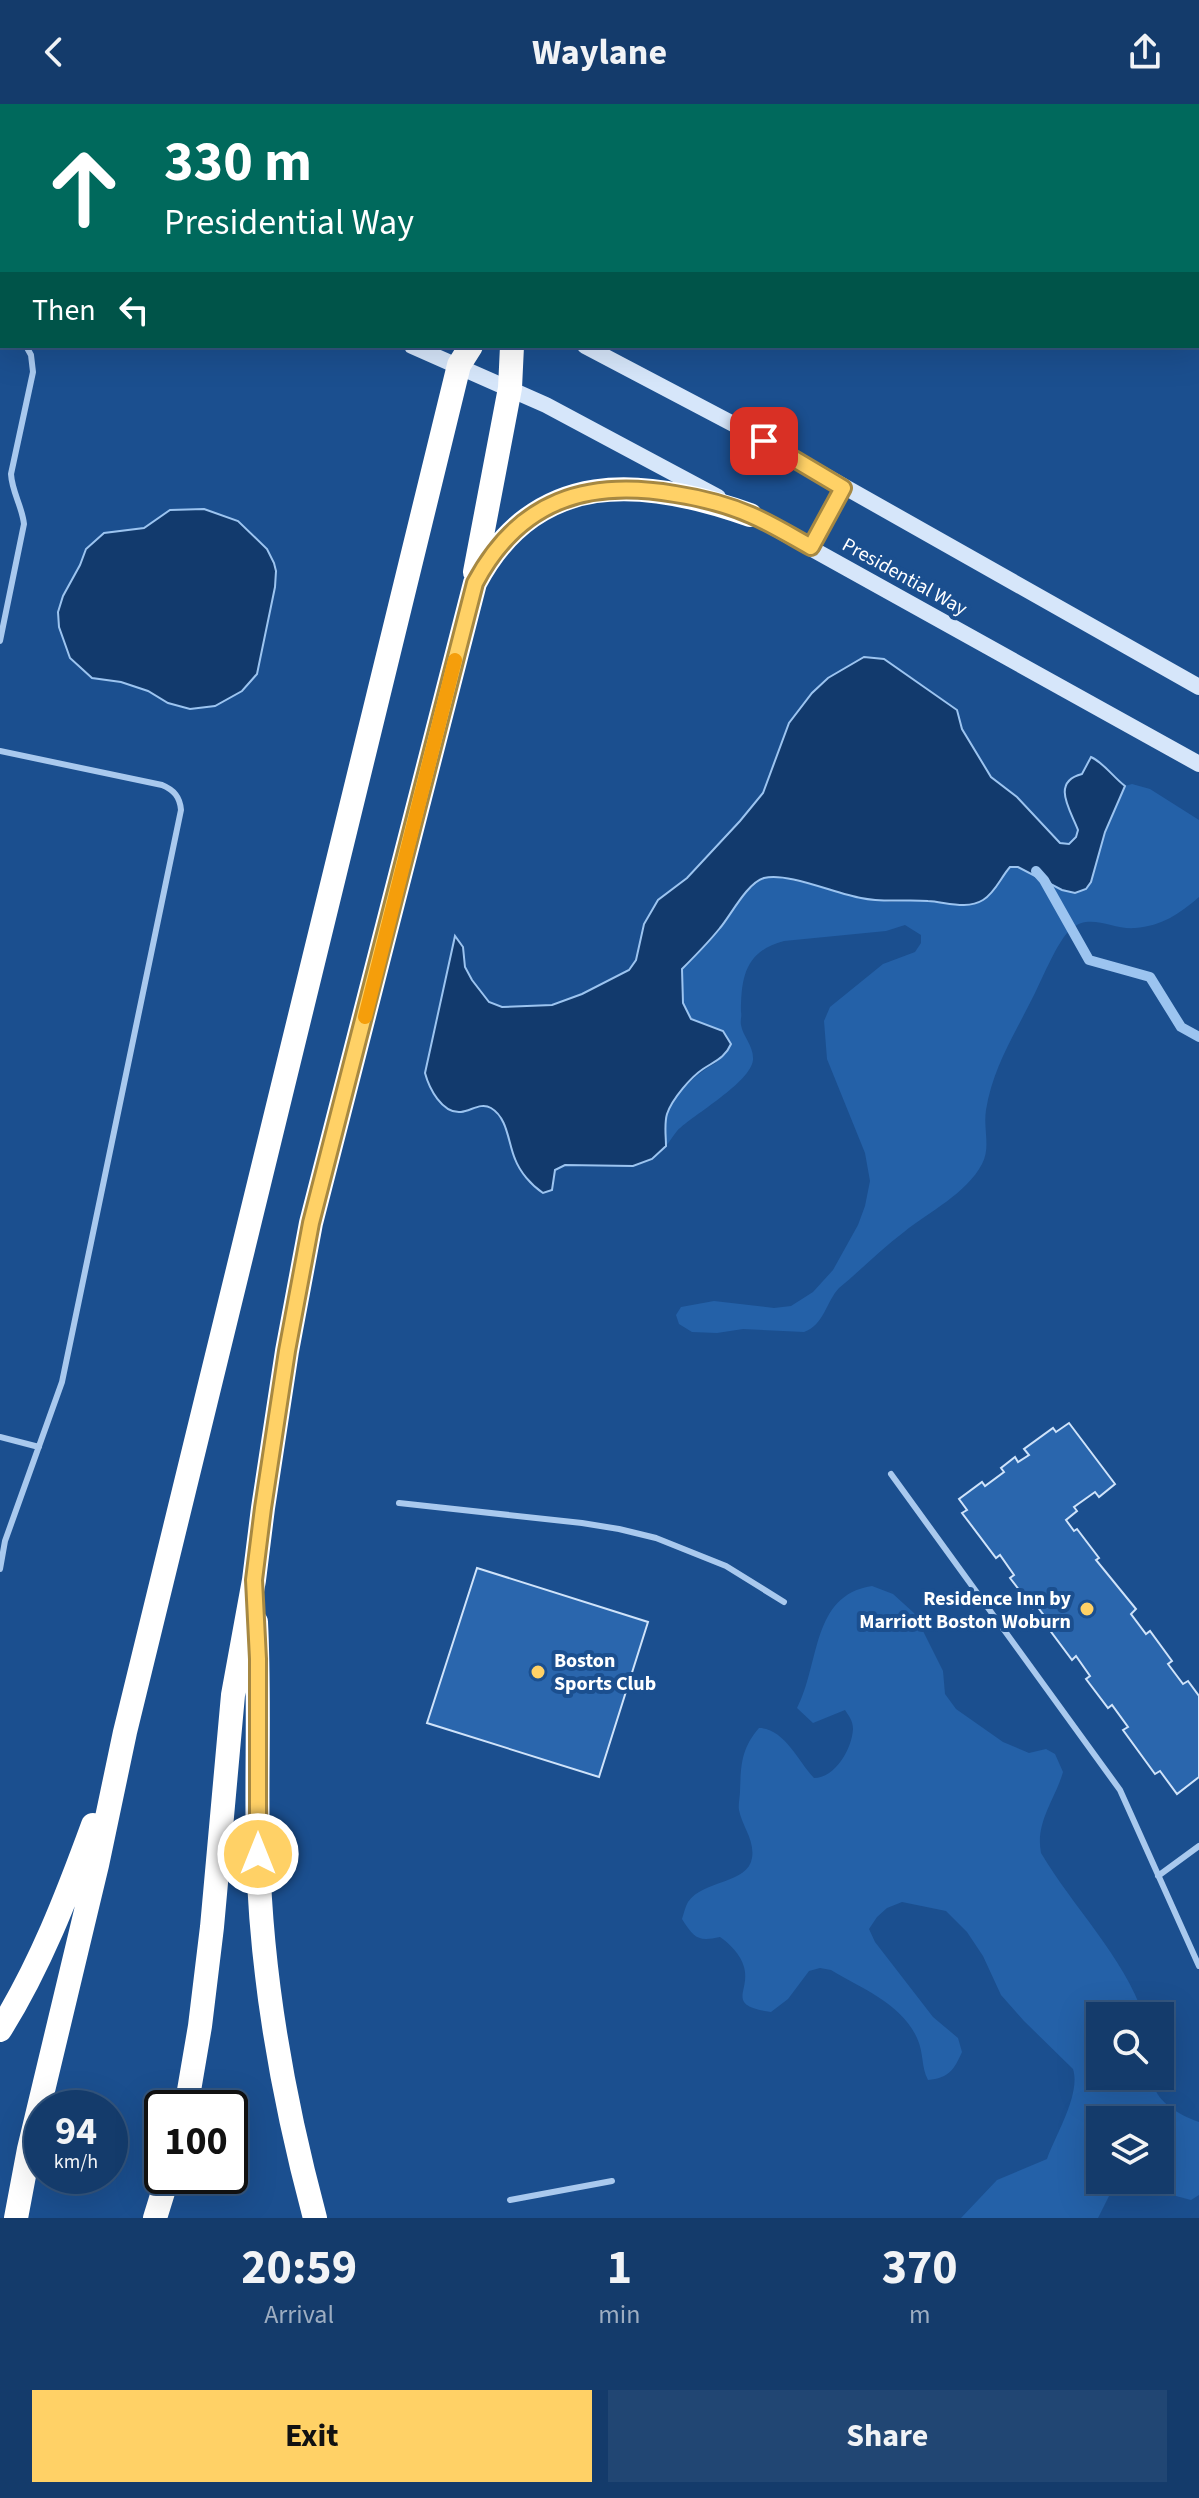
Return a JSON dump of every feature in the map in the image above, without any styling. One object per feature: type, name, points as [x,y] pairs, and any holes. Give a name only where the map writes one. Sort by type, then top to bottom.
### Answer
[{"type":"highway","points":[[470,602],[510,388],[512,348]]},
{"type":"highway","points":[[16,2218],[29,2149],[97,1865],[125,1732],[465,356]]},
{"type":"highway","points":[[189,2090],[206,1978],[233,1695],[254,1580],[287,1351],[311,1223],[475,583],[505,538],[533,514],[563,498],[596,490],[637,489],[701,499],[750,515]]},
{"type":"highway","points":[[254,1580],[258,1659],[258,1854],[265,1955],[278,2060],[315,2218]]},
{"type":"highway","points":[[0,2030],[27,1983],[69,1890],[125,1732]]},
{"type":"highway","points":[[155,2218],[162,2194]]},
{"type":"street","name":"Presidential Way","points":[[423,348],[465,356],[510,388],[588,426],[811,547],[1199,764]]},
{"type":"street","points":[[589,348],[737,426],[1199,687]]},
{"type":"street","points":[[811,547],[843,488]]},
{"type":"lane","points":[[0,641],[24,524],[11,474],[33,372],[33,360],[27,348]]},
{"type":"lane","points":[[0,751],[162,785],[175,792],[181,810],[62,1382],[5,1541],[0,1569]]},
{"type":"lane","points":[[0,1437],[39,1447]]},
{"type":"lane","points":[[891,1474],[1120,1790],[1199,1966]]},
{"type":"lane","points":[[399,1503],[582,1523],[656,1538],[726,1566],[784,1602]]},
{"type":"lane","points":[[1158,1876],[1199,1846]]},
{"type":"lane","points":[[510,2200],[612,2181]]},
{"type":"shaded area","points":[[204,509],[238,521],[267,549],[274,563],[275,587],[257,674],[242,691],[215,706],[190,709],[168,703],[148,691],[121,682],[92,678],[70,658],[59,627],[58,612],[86,549],[104,533],[144,528],[170,510]]},
{"type":"shaded area","points":[[864,657],[884,659],[957,710],[962,729],[991,777],[1017,797],[1060,843],[1069,844],[1078,830],[1065,798],[1067,783],[1082,774],[1091,757],[1125,786],[1105,832],[1091,882],[1086,889],[1075,893],[1062,890],[1018,867],[1010,867],[987,897],[977,903],[963,905],[870,899],[786,878],[758,881],[682,969],[683,1003],[691,1019],[723,1031],[731,1044],[723,1056],[693,1077],[669,1108],[665,1126],[666,1146],[652,1159],[633,1166],[565,1165],[555,1170],[552,1190],[543,1193],[520,1169],[497,1112],[484,1106],[454,1112],[437,1099],[427,1079],[425,1073],[455,936],[463,947],[465,967],[472,980],[489,1002],[502,1007],[552,1005],[582,994],[629,970],[636,960],[644,924],[658,900],[687,878],[763,793],[789,723],[828,678]]},
{"type":"shaded area","points":[[1132,784],[1150,789],[1199,820],[1199,897],[1177,914],[1154,925],[1127,928],[1086,922],[1078,924],[1066,934],[994,1079],[985,1117],[985,1158],[975,1175],[839,1288],[811,1329],[804,1332],[743,1329],[717,1333],[692,1332],[679,1324],[676,1315],[681,1307],[714,1301],[774,1308],[791,1306],[813,1292],[833,1270],[858,1225],[870,1181],[865,1153],[827,1059],[824,1021],[830,1007],[883,964],[915,952],[921,943],[921,935],[905,925],[886,931],[784,941],[761,951],[748,967],[742,987],[741,1023],[753,1055],[750,1069],[732,1088],[677,1131],[666,1146],[666,1121],[670,1106],[688,1084],[716,1063],[723,1031],[691,1019],[683,1003],[682,969],[721,927],[745,893],[763,878],[777,877],[858,898],[973,905],[989,896],[1010,867],[1018,867],[1062,890],[1091,882],[1105,833],[1125,786]]},
{"type":"shaded area","points":[[872,1586],[893,1594],[914,1613],[943,1671],[945,1694],[956,1709],[1003,1742],[1029,1753],[1046,1749],[1055,1754],[1063,1772],[1043,1821],[1041,1853],[1111,1952],[1138,2002],[1086,2002],[1086,2090],[1156,2090],[1170,2106],[1086,2106],[1086,2194],[1110,2194],[1098,2218],[961,2218],[997,2180],[1047,2159],[1071,2102],[1075,2079],[1073,2069],[1001,1995],[983,1956],[967,1932],[946,1911],[902,1902],[887,1908],[869,1929],[875,1942],[933,2017],[958,2038],[962,2052],[953,2068],[946,2075],[928,2080],[919,2044],[910,2026],[880,1998],[831,1970],[820,1968],[809,1971],[788,1999],[771,2012],[748,2006],[742,1996],[744,1967],[734,1950],[720,1937],[697,1937],[682,1919],[687,1904],[695,1895],[734,1878],[749,1866],[752,1845],[739,1808],[741,1773],[745,1750],[759,1728],[768,1729],[783,1739],[814,1778],[829,1773],[846,1753],[853,1729],[845,1710],[813,1723],[797,1708],[828,1617],[838,1603],[852,1592]]},
{"type":"shaded area","points":[[1174,2109],[1199,2122],[1199,2195],[1191,2200],[1173,2194]]},
{"type":"building","name":"Residence Inn by Marriott Boston Woburn","points":[[1069,1423],[1115,1484],[1099,1497],[1095,1492],[1074,1507],[1077,1511],[1066,1520],[1074,1531],[1077,1529],[1099,1558],[1096,1560],[1136,1609],[1131,1614],[1146,1634],[1150,1631],[1172,1661],[1168,1664],[1183,1684],[1188,1681],[1199,1696],[1199,1777],[1177,1794],[1160,1771],[1155,1774],[1123,1730],[1128,1727],[1112,1705],[1108,1708],[1086,1679],[1090,1676],[1076,1656],[1072,1660],[1049,1629],[1052,1626],[1036,1605],[1033,1608],[1010,1578],[1014,1575],[1000,1555],[996,1558],[962,1513],[967,1510],[959,1499],[982,1482],[985,1486],[1004,1472],[1001,1468],[1015,1457],[1018,1462],[1029,1455],[1024,1449],[1053,1428],[1056,1432]]},
{"type":"building","name":"Boston Sports Club","points":[[477,1568],[648,1622],[599,1777],[427,1723]]},
{"type":"waterway","points":[[1036,871],[1089,960],[1150,977],[1181,1027],[1199,1037]]},
{"type":"slow traffic","points":[[365,1017],[455,660]]},
{"type":"place","name":"Residence Inn by Marriott Boston Woburn","points":[[1087,1609]]},
{"type":"place","name":"Boston Sports Club","points":[[538,1672]]},
{"type":"route","points":[[258,1854],[258,1659],[254,1580],[287,1351],[311,1223],[475,583],[505,538],[533,514],[563,498],[596,490],[637,489],[701,499],[750,515],[811,547],[843,488],[764,441]]}]
